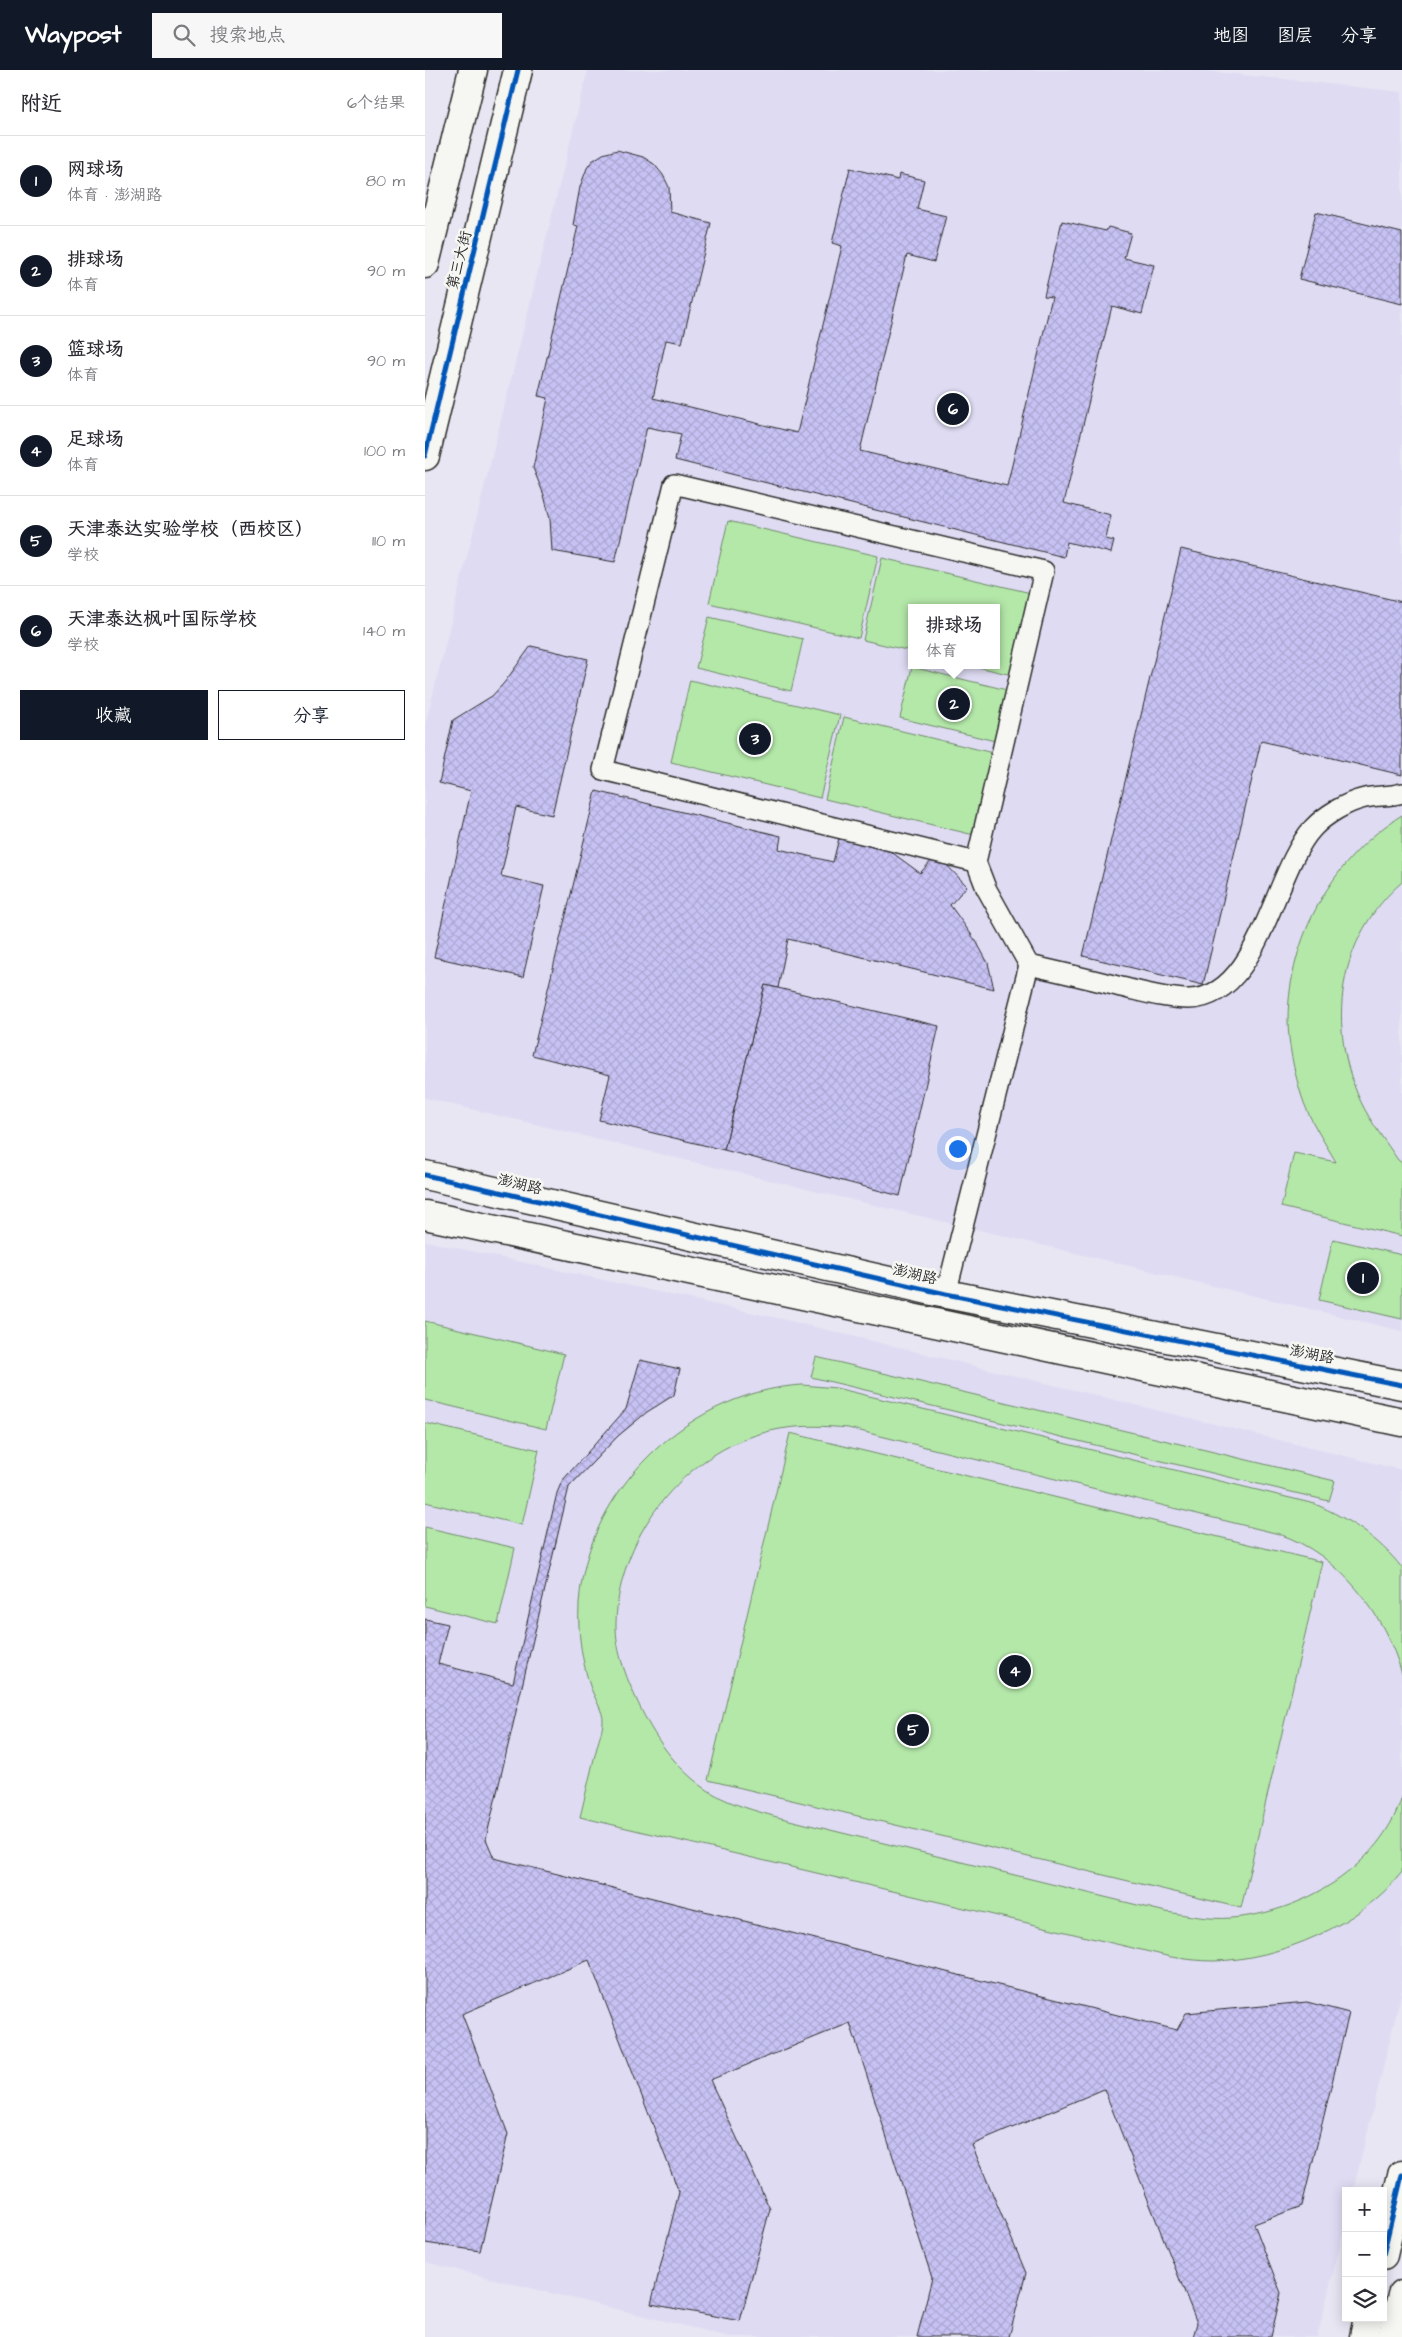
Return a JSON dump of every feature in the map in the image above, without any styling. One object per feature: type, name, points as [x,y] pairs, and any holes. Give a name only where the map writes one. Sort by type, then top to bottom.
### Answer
[{"type":"street","points":[[425,264],[473,70]]},
{"type":"street","name":"第三大街","points":[[425,456],[518,70]]},
{"type":"street","name":"澎湖路","points":[[425,1175],[946,1294],[1402,1385]]},
{"type":"street","points":[[425,1216],[1402,1422]]},
{"type":"street","points":[[1387,2238],[1402,2175]]},
{"type":"street","points":[[1391,2337],[1402,2294]]},
{"type":"street","points":[[1364,2337],[1368,2322]]},
{"type":"lane","points":[[946,1294],[1029,965],[986,888],[975,862],[1044,571],[674,484],[603,770],[975,862]]},
{"type":"lane","points":[[1029,965],[1155,995],[1190,999],[1210,994],[1231,980],[1247,961],[1299,847],[1313,828],[1337,809],[1364,798],[1402,792]]},
{"type":"shaded area","points":[[588,70],[1198,70],[1402,92],[1402,1331],[425,1098],[425,726]]},
{"type":"shaded area","points":[[425,1241],[786,1320],[1402,1470],[1402,1990],[1354,2187],[1342,2187],[1342,2237],[1317,2337],[730,2337],[425,2262]]},
{"type":"green space","points":[[728,521],[878,556],[859,638],[709,603]]},
{"type":"green space","points":[[882,558],[1031,593],[1012,675],[987,669],[1000,669],[1000,604],[908,604],[908,650],[863,640]]},
{"type":"green space","points":[[709,617],[803,639],[791,691],[696,668]]},
{"type":"green space","points":[[912,669],[920,669],[1007,690],[995,741],[900,718]]},
{"type":"green space","points":[[690,680],[840,715],[820,798],[671,762]]},
{"type":"green space","points":[[844,717],[993,753],[974,835],[825,799]]},
{"type":"green space","points":[[1402,815],[1402,882],[1380,904],[1363,929],[1351,956],[1344,985],[1341,1014],[1343,1044],[1350,1073],[1361,1102],[1379,1132],[1402,1163],[1402,1236],[1281,1207],[1294,1153],[1336,1162],[1304,1103],[1292,1057],[1288,1019],[1290,989],[1296,959],[1306,930],[1319,903],[1335,877],[1377,833]]},
{"type":"green space","points":[[1333,1239],[1402,1255],[1402,1319],[1319,1300]]},
{"type":"green space","points":[[425,1321],[564,1354],[546,1429],[425,1400]]},
{"type":"green space","points":[[816,1357],[1335,1481],[1329,1501],[811,1377]]},
{"type":"green space","points":[[802,1385],[836,1388],[1315,1504],[1328,1510],[1363,1530],[1383,1547],[1402,1568],[1402,1674],[1384,1630],[1357,1589],[1340,1571],[1321,1556],[1301,1543],[1279,1534],[848,1428],[814,1426],[780,1429],[747,1438],[716,1453],[689,1473],[665,1498],[645,1526],[630,1556],[620,1589],[616,1633],[620,1656],[627,1678],[641,1709],[662,1745],[671,1757],[702,1786],[721,1798],[777,1817],[1166,1912],[1215,1918],[1258,1914],[1285,1907],[1311,1896],[1335,1882],[1357,1865],[1376,1845],[1391,1822],[1402,1797],[1402,1872],[1385,1891],[1365,1908],[1317,1936],[1265,1954],[1238,1959],[1203,1961],[1171,1957],[580,1817],[603,1721],[602,1713],[586,1672],[579,1627],[582,1581],[594,1538],[615,1498],[643,1462],[677,1432],[716,1408],[758,1392]]},
{"type":"green space","points":[[425,1423],[539,1450],[522,1525],[425,1502]]},
{"type":"green space","points":[[790,1433],[1322,1562],[1241,1908],[708,1780]]},
{"type":"green space","points":[[425,1527],[515,1548],[498,1624],[425,1606]]},
{"type":"building","points":[[617,150],[643,157],[654,164],[663,175],[669,187],[670,212],[711,223],[682,343],[666,340],[653,398],[797,433],[842,246],[832,243],[850,168],[898,180],[899,174],[924,180],[917,209],[946,216],[934,262],[907,255],[860,451],[1007,486],[1052,297],[1044,296],[1062,221],[1106,231],[1108,227],[1131,233],[1124,258],[1154,265],[1142,314],[1112,306],[1064,503],[1111,515],[1106,539],[1114,541],[1111,553],[1067,542],[1064,557],[675,460],[681,434],[647,427],[615,562],[552,551],[550,519],[544,495],[533,468],[548,398],[538,396],[578,226],[573,225],[580,187],[587,168],[592,161],[603,154]]},
{"type":"building","points":[[1316,212],[1402,233],[1402,304],[1299,279]]},
{"type":"building","points":[[1181,549],[1402,602],[1402,775],[1261,741],[1203,985],[1083,956]]},
{"type":"building","points":[[531,646],[588,659],[552,815],[516,807],[501,876],[544,886],[523,977],[434,957],[471,791],[439,783],[453,720],[492,696]]},
{"type":"building","points":[[596,791],[781,836],[779,849],[833,862],[841,830],[890,851],[920,873],[937,855],[967,886],[950,905],[976,941],[988,963],[994,989],[788,939],[778,988],[765,985],[724,1150],[599,1120],[610,1075],[532,1055]]},
{"type":"building","points":[[765,985],[939,1026],[900,1196],[724,1150]]},
{"type":"building","points":[[640,1360],[680,1369],[674,1395],[647,1412],[618,1436],[569,1487],[486,1839],[494,1858],[1177,2030],[1186,2013],[1307,2002],[1349,2013],[1302,2206],[1254,2224],[1281,2293],[1271,2337],[1193,2337],[1197,2323],[1104,2089],[972,2145],[1026,2273],[1009,2337],[917,2337],[932,2278],[850,2023],[710,2080],[770,2209],[740,2321],[651,2304],[679,2192],[589,1960],[462,2014],[508,2134],[480,2251],[425,2243],[425,1619],[448,1624],[438,1664],[513,1683],[557,1493],[562,1481],[626,1409]]},
{"type":"cycle path","points":[[425,456],[518,70]]},
{"type":"cycle path","points":[[425,1175],[946,1294],[1402,1385]]},
{"type":"cycle path","points":[[1387,2238],[1402,2175]]},
{"type":"place","name":"天津泰达枫叶国际学校","points":[[953,409]]},
{"type":"place","name":"排球场","points":[[954,704]]},
{"type":"place","name":"篮球场","points":[[755,739]]},
{"type":"place","name":"网球场","points":[[1363,1278]]},
{"type":"place","name":"足球场","points":[[1015,1671]]},
{"type":"place","name":"天津泰达实验学校（西校区）","points":[[913,1730]]}]
